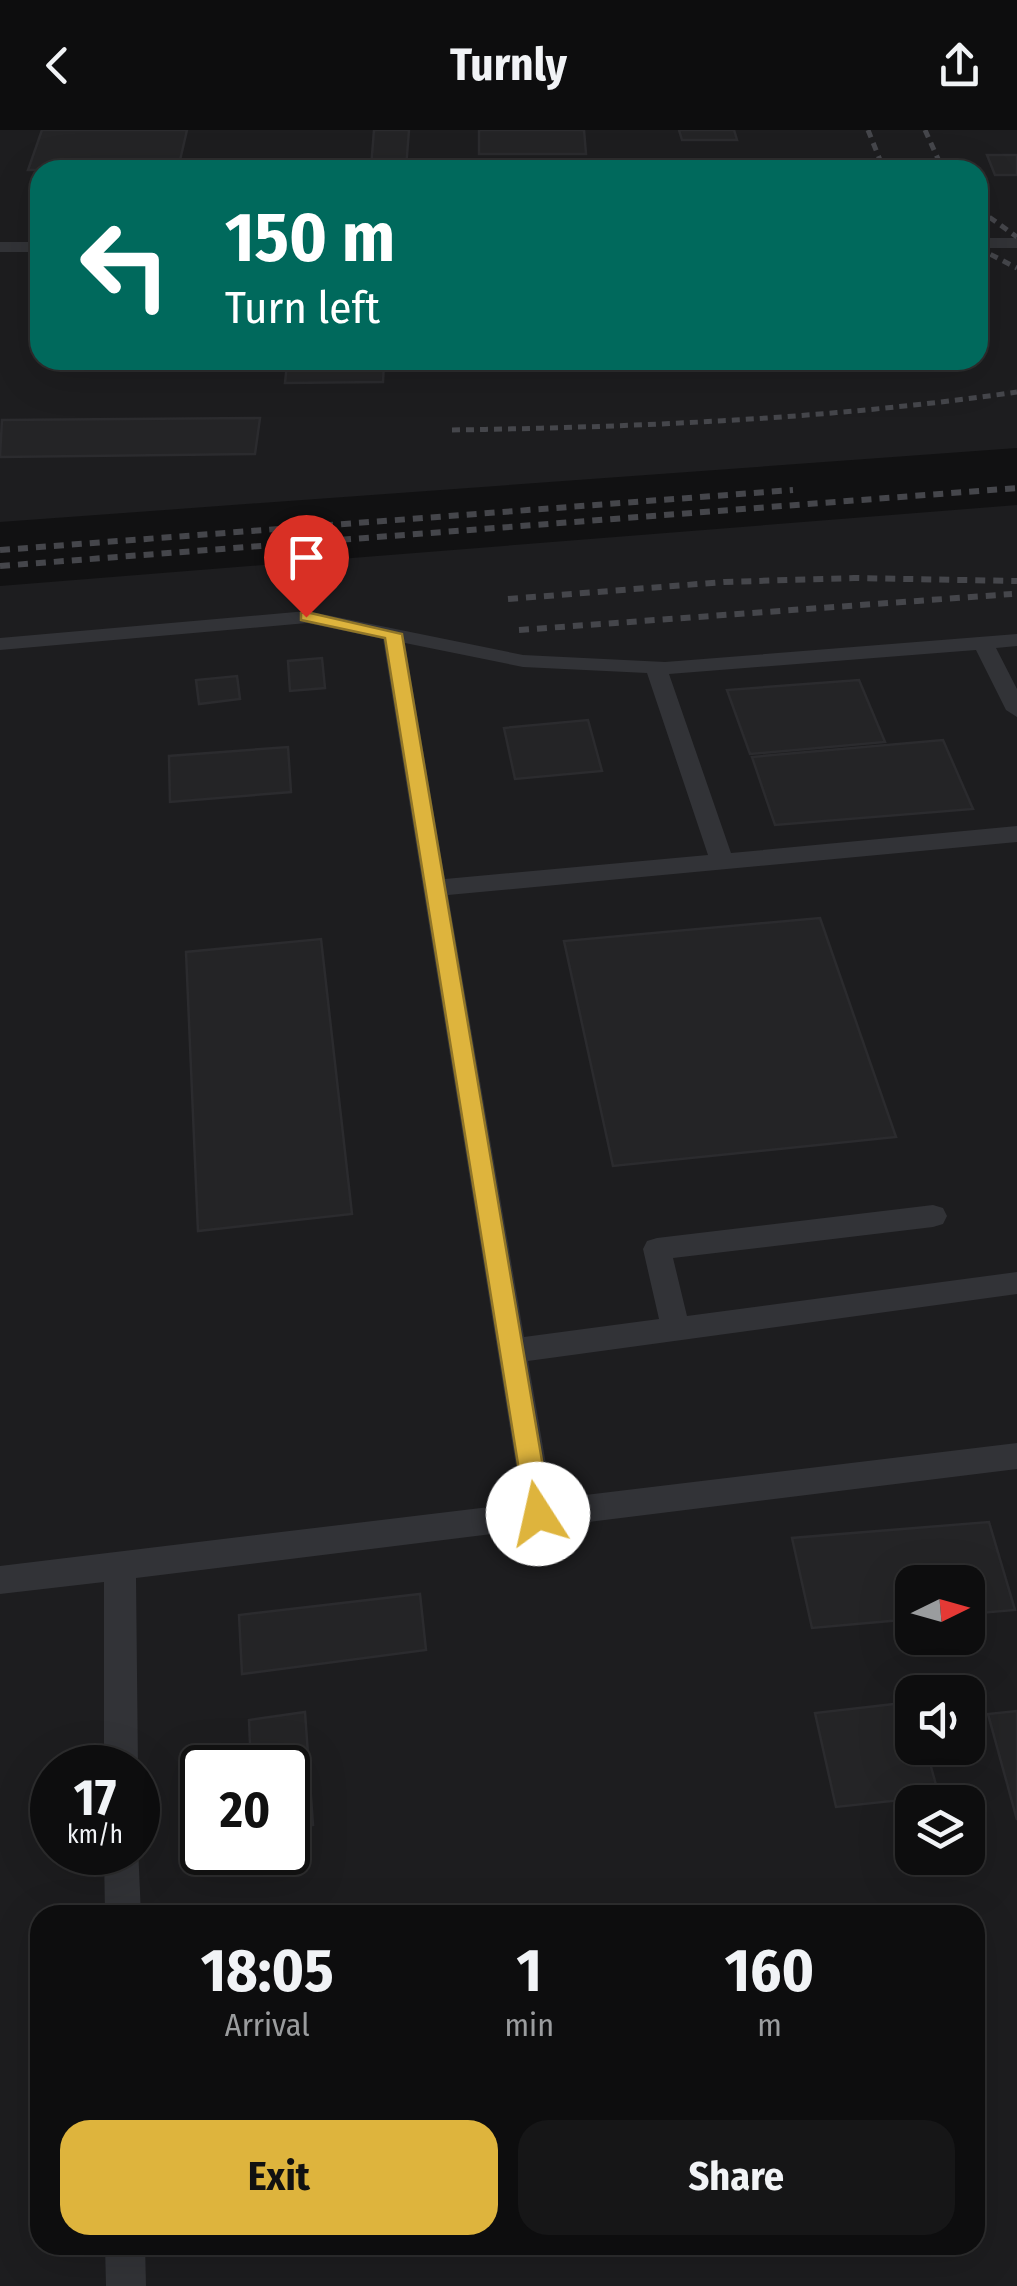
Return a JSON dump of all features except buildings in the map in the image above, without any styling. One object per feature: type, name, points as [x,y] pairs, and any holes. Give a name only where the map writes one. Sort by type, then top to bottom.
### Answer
[{"type":"lane","points":[[988,243],[1017,243]]},
{"type":"lane","points":[[0,247],[30,247]]},
{"type":"lane","points":[[0,644],[306,617],[522,661],[656,668],[1017,640]]},
{"type":"lane","points":[[393,634],[538,1514]]},
{"type":"lane","points":[[983,642],[1017,710]]},
{"type":"lane","points":[[656,668],[722,862]]},
{"type":"lane","points":[[435,888],[1017,834]]},
{"type":"lane","points":[[676,1330],[656,1249],[933,1216]]},
{"type":"lane","points":[[511,1351],[1017,1283]]},
{"type":"lane","points":[[0,1580],[1017,1456]]},
{"type":"lane","points":[[120,1566],[121,1745]]},
{"type":"lane","points":[[122,1875],[122,1905]]},
{"type":"lane","points":[[126,2255],[126,2286]]},
{"type":"shaded area","points":[[0,130],[1017,130],[1017,448],[0,522]]},
{"type":"shaded area","points":[[1017,505],[1017,2286],[0,2286],[0,586]]},
{"type":"railway","points":[[868,130],[880,160]]},
{"type":"railway","points":[[925,130],[938,160]]},
{"type":"railway","points":[[988,216],[1017,237]]},
{"type":"railway","points":[[988,253],[1017,268]]},
{"type":"railway","points":[[452,430],[735,420],[1017,392]]},
{"type":"railway","points":[[0,566],[1017,488]]},
{"type":"railway","points":[[0,550],[793,490]]},
{"type":"railway","points":[[508,599],[724,582],[854,578],[1017,581]]},
{"type":"railway","points":[[519,630],[1012,594]]},
{"type":"route","points":[[306,617],[393,634],[538,1514]]}]
